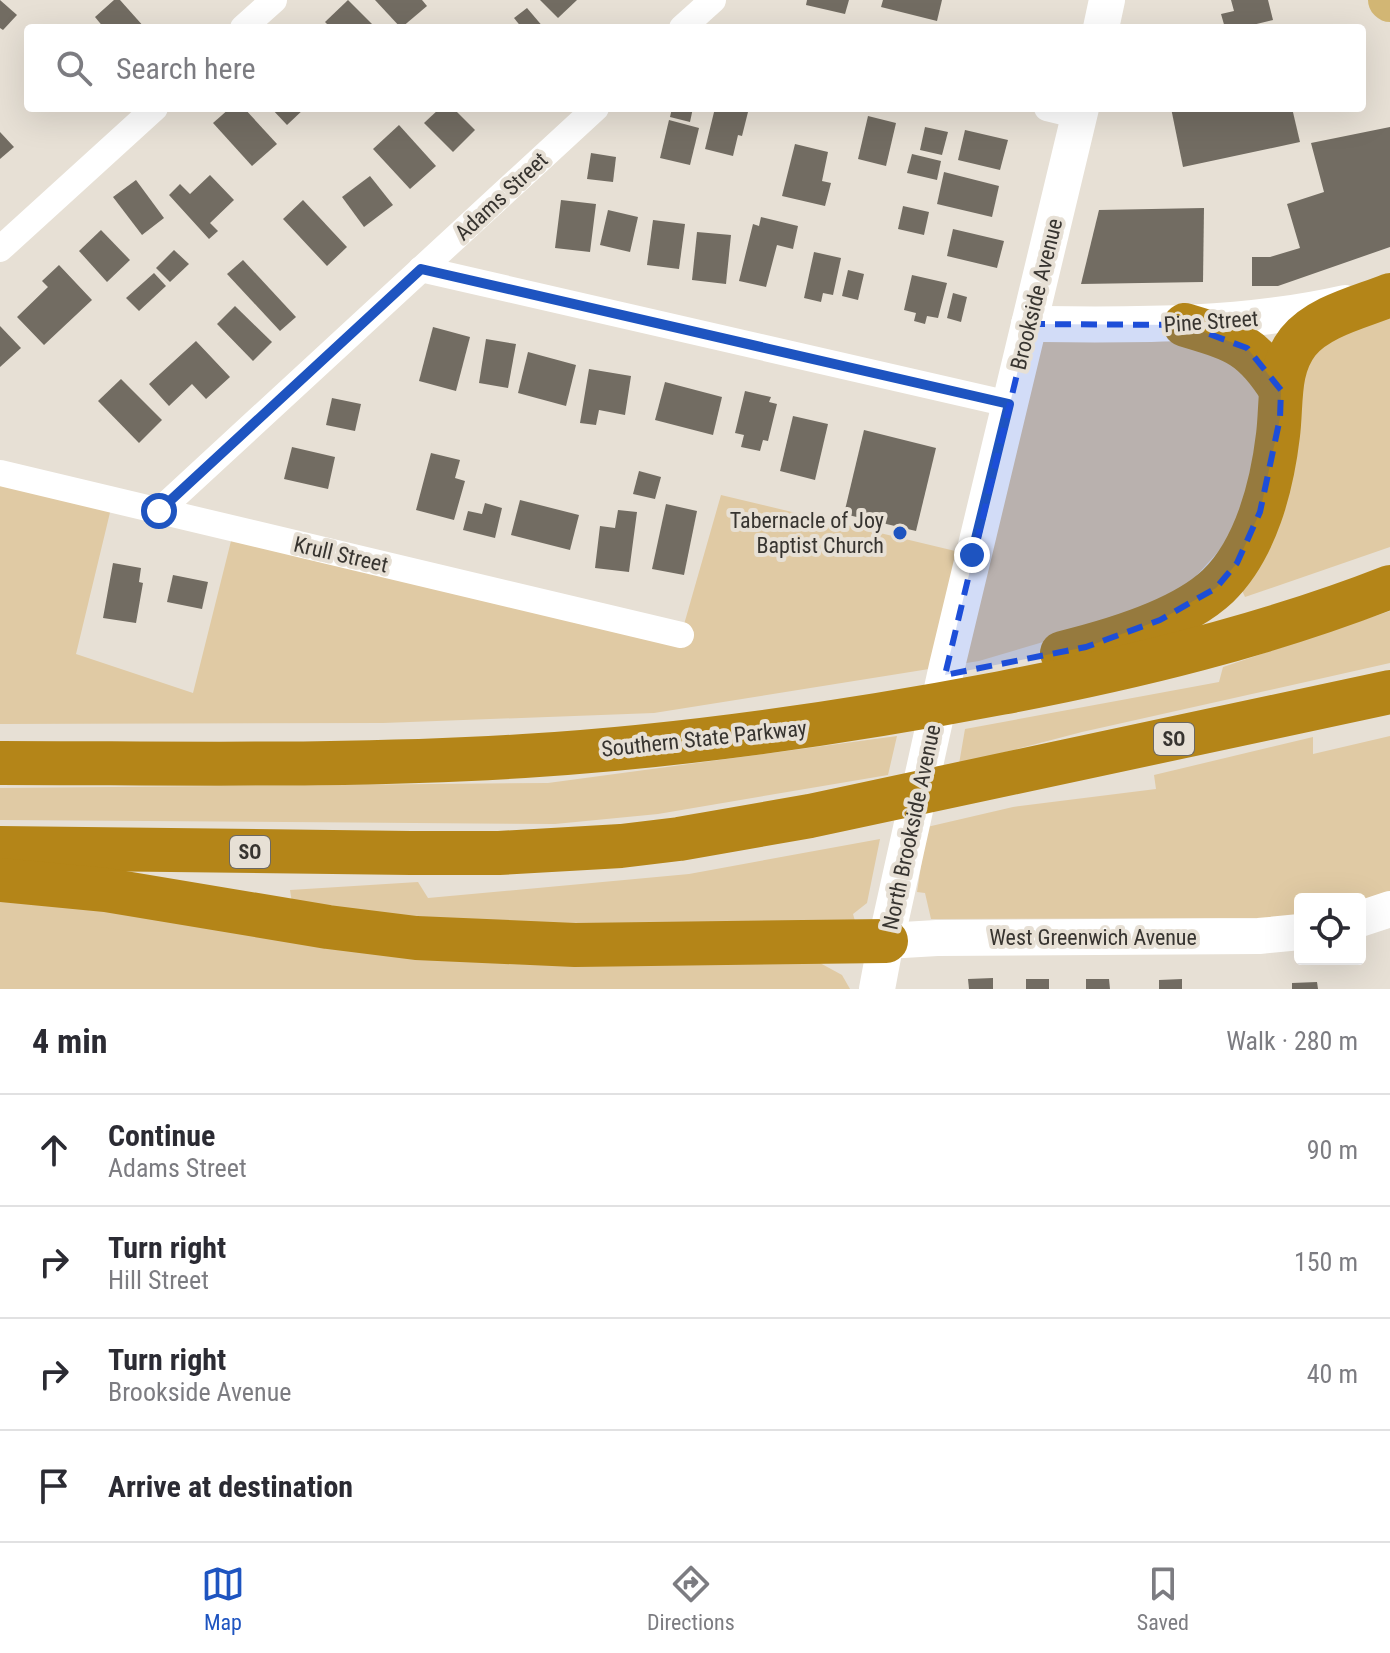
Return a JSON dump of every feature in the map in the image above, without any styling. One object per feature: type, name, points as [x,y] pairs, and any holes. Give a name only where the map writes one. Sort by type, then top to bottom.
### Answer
[{"type":"highway","points":[[960,679],[1113,639],[1160,620],[1216,588],[1237,563],[1260,512],[1278,440],[1282,376],[1291,352],[1306,333],[1390,294]]},
{"type":"highway","points":[[1185,325],[1247,348],[1266,367],[1281,390]]},
{"type":"highway","points":[[960,679],[1104,672],[1286,624],[1390,587]]},
{"type":"highway","name":"Southern State Parkway","points":[[0,763],[435,760],[673,744],[867,703],[960,679]]},
{"type":"highway","name":"SO","points":[[0,848],[397,853],[559,850],[679,839],[873,804],[1390,692]]},
{"type":"highway","points":[[0,880],[106,890],[328,927],[416,938],[575,945],[886,941]]},
{"type":"main road","points":[[1102,24],[1107,0]]},
{"type":"main road","name":"Brookside Avenue","points":[[960,679],[1009,404],[1029,324],[1069,112]]},
{"type":"main road","name":"Pine Street","points":[[1029,324],[1185,325],[1275,316],[1390,294]]},
{"type":"main road","name":"North Brookside Avenue","points":[[877,989],[886,941],[960,679]]},
{"type":"main road","points":[[1366,917],[1390,909]]},
{"type":"main road","name":"West Greenwich Avenue","points":[[886,941],[1259,936],[1294,933]]},
{"type":"street","points":[[247,24],[274,0]]},
{"type":"street","points":[[696,24],[713,0]]},
{"type":"street","points":[[0,249],[151,112]]},
{"type":"street","name":"Adams Street","points":[[159,511],[592,112]]},
{"type":"street","points":[[421,269],[1009,404]]},
{"type":"street","name":"Krull Street","points":[[0,473],[681,635]]},
{"type":"highlighted area","points":[[1029,324],[1185,325],[1247,348],[1281,390],[1280,418],[1260,512],[1237,563],[1216,588],[1160,620],[1086,647],[945,675]]},
{"type":"shaded area","points":[[1390,310],[1390,547],[1245,597],[1239,584],[1307,347]]},
{"type":"shaded area","points":[[1029,324],[1185,325],[1266,367],[1255,480],[1224,545],[1188,585],[1135,615],[979,661],[654,713],[383,723],[0,724],[0,473],[113,500],[76,654],[193,693],[234,529],[681,635],[721,495],[972,555]]},
{"type":"shaded area","points":[[1390,611],[1390,663],[1082,732],[959,764],[965,729],[1219,682],[1223,667]]},
{"type":"shaded area","points":[[897,736],[888,775],[658,814],[555,824],[0,820],[0,788],[548,783]]},
{"type":"shaded area","points":[[1390,736],[1390,891],[1366,899],[1366,893],[1294,893],[1294,916],[1284,918],[931,919],[925,893],[917,892],[927,827],[1013,807],[1156,789],[1154,775],[1313,737],[1313,754]]},
{"type":"shaded area","points":[[880,839],[867,903],[853,914],[857,928],[465,928],[293,909],[290,890],[418,882],[428,898],[689,874]]},
{"type":"shaded area","points":[[0,895],[820,963],[842,975],[850,989],[0,989]]},
{"type":"building","points":[[0,0],[17,15],[3,30],[0,28]]},
{"type":"building","points":[[114,0],[120,0],[141,24],[101,24],[95,17]]},
{"type":"building","points":[[348,0],[372,24],[327,24],[325,22]]},
{"type":"building","points":[[375,0],[422,0],[427,6],[406,24],[397,24]]},
{"type":"building","points":[[540,0],[577,0],[558,18]]},
{"type":"building","points":[[807,0],[849,0],[845,14],[806,5]]},
{"type":"building","points":[[883,0],[942,0],[937,21],[881,7]]},
{"type":"building","points":[[1231,0],[1268,0],[1273,20],[1256,24],[1224,24],[1221,14],[1234,11]]},
{"type":"building","points":[[527,8],[541,24],[519,24],[514,18]]},
{"type":"building","points":[[225,112],[248,112],[277,144],[252,166],[213,123]]},
{"type":"building","points":[[275,112],[301,112],[287,125]]},
{"type":"building","points":[[436,112],[457,112],[475,130],[453,152],[424,123]]},
{"type":"building","points":[[671,112],[692,112],[690,122],[670,117]]},
{"type":"building","points":[[714,112],[748,112],[733,156],[705,149]]},
{"type":"building","points":[[1172,112],[1293,112],[1300,142],[1183,167]]},
{"type":"building","points":[[868,116],[896,123],[886,166],[858,159]]},
{"type":"building","points":[[669,120],[699,128],[690,165],[660,158]]},
{"type":"building","points":[[399,125],[436,166],[410,189],[373,149]]},
{"type":"building","points":[[925,127],[948,132],[942,155],[920,150]]},
{"type":"building","points":[[1390,127],[1390,247],[1278,286],[1252,286],[1252,257],[1270,257],[1300,248],[1287,204],[1324,192],[1311,143]]},
{"type":"building","points":[[965,130],[1008,140],[1000,170],[958,160]]},
{"type":"building","points":[[0,132],[14,147],[0,159]]},
{"type":"building","points":[[795,144],[828,152],[822,181],[831,183],[825,206],[782,196]]},
{"type":"building","points":[[591,153],[616,157],[613,182],[587,179]]},
{"type":"building","points":[[912,154],[941,161],[937,180],[907,173]]},
{"type":"building","points":[[944,172],[999,186],[992,217],[937,204]]},
{"type":"building","points":[[210,175],[234,200],[210,223],[218,231],[209,239],[169,195],[180,184],[190,194]]},
{"type":"building","points":[[370,176],[393,205],[364,227],[342,197]]},
{"type":"building","points":[[136,180],[164,218],[142,235],[113,197]]},
{"type":"building","points":[[303,200],[347,247],[327,266],[283,219]]},
{"type":"building","points":[[561,200],[596,204],[590,252],[555,248]]},
{"type":"building","points":[[903,206],[929,212],[924,235],[898,229]]},
{"type":"building","points":[[1204,208],[1203,282],[1081,284],[1099,210]]},
{"type":"building","points":[[608,210],[638,217],[630,252],[600,245]]},
{"type":"building","points":[[761,217],[798,226],[793,249],[777,245],[766,287],[739,281],[753,224],[759,226]]},
{"type":"building","points":[[653,220],[685,224],[679,269],[647,265]]},
{"type":"building","points":[[953,229],[1004,241],[997,268],[947,256]]},
{"type":"building","points":[[101,230],[130,260],[107,282],[79,251]]},
{"type":"building","points":[[697,232],[731,235],[726,284],[692,280]]},
{"type":"building","points":[[174,250],[189,264],[170,282],[156,268]]},
{"type":"building","points":[[814,252],[841,258],[833,295],[823,293],[821,302],[804,298]]},
{"type":"building","points":[[243,260],[296,317],[280,331],[227,274]]},
{"type":"building","points":[[59,265],[92,300],[44,345],[17,317],[48,287],[42,281]]},
{"type":"building","points":[[848,270],[864,274],[858,300],[842,296]]},
{"type":"building","points":[[154,273],[166,286],[139,311],[126,298]]},
{"type":"building","points":[[912,275],[947,283],[938,318],[927,316],[925,324],[914,321],[916,313],[904,310]]},
{"type":"building","points":[[953,293],[967,297],[961,322],[947,318]]},
{"type":"building","points":[[235,306],[272,342],[253,361],[217,324]]},
{"type":"building","points":[[0,326],[21,348],[0,367]]},
{"type":"building","points":[[433,327],[470,337],[456,391],[419,381]]},
{"type":"building","points":[[486,339],[516,344],[508,388],[479,383]]},
{"type":"building","points":[[196,341],[230,377],[206,399],[192,384],[169,406],[149,384]]},
{"type":"building","points":[[528,352],[576,365],[566,406],[518,393]]},
{"type":"building","points":[[589,369],[631,376],[625,415],[599,410],[596,425],[580,423]]},
{"type":"building","points":[[121,379],[162,420],[139,443],[98,401]]},
{"type":"building","points":[[665,382],[722,397],[713,435],[655,420]]},
{"type":"building","points":[[745,391],[771,397],[769,402],[777,404],[768,441],[763,440],[760,451],[741,447],[744,435],[735,433]]},
{"type":"building","points":[[332,398],[361,404],[355,431],[326,425]]},
{"type":"building","points":[[793,416],[828,424],[815,480],[780,471]]},
{"type":"building","points":[[864,430],[936,448],[916,531],[844,514]]},
{"type":"building","points":[[292,447],[335,457],[328,489],[284,479]]},
{"type":"building","points":[[431,453],[460,460],[455,478],[465,481],[454,520],[416,510]]},
{"type":"building","points":[[639,471],[661,477],[655,499],[633,494]]},
{"type":"building","points":[[520,500],[579,515],[570,550],[511,535]]},
{"type":"building","points":[[485,503],[502,508],[495,538],[463,530],[468,511],[482,514]]},
{"type":"building","points":[[666,504],[697,511],[684,575],[652,569]]},
{"type":"building","points":[[618,510],[637,512],[629,572],[595,568],[600,526],[615,528]]},
{"type":"building","points":[[113,563],[141,568],[139,582],[143,583],[136,623],[103,618]]},
{"type":"building","points":[[173,575],[208,582],[202,609],[167,602]]},
{"type":"building","points":[[993,978],[993,989],[969,989],[968,979]]},
{"type":"building","points":[[1026,979],[1049,979],[1049,989],[1026,989]]},
{"type":"building","points":[[1086,979],[1109,979],[1110,989],[1086,989]]},
{"type":"building","points":[[1182,979],[1182,989],[1159,989],[1159,980]]},
{"type":"building","points":[[1317,982],[1318,989],[1292,989],[1292,983]]},
{"type":"place","name":"Tabernacle of Joy Baptist Church","points":[[900,533]]},
{"type":"route","points":[[159,511],[421,269],[1009,404],[972,555]]}]
